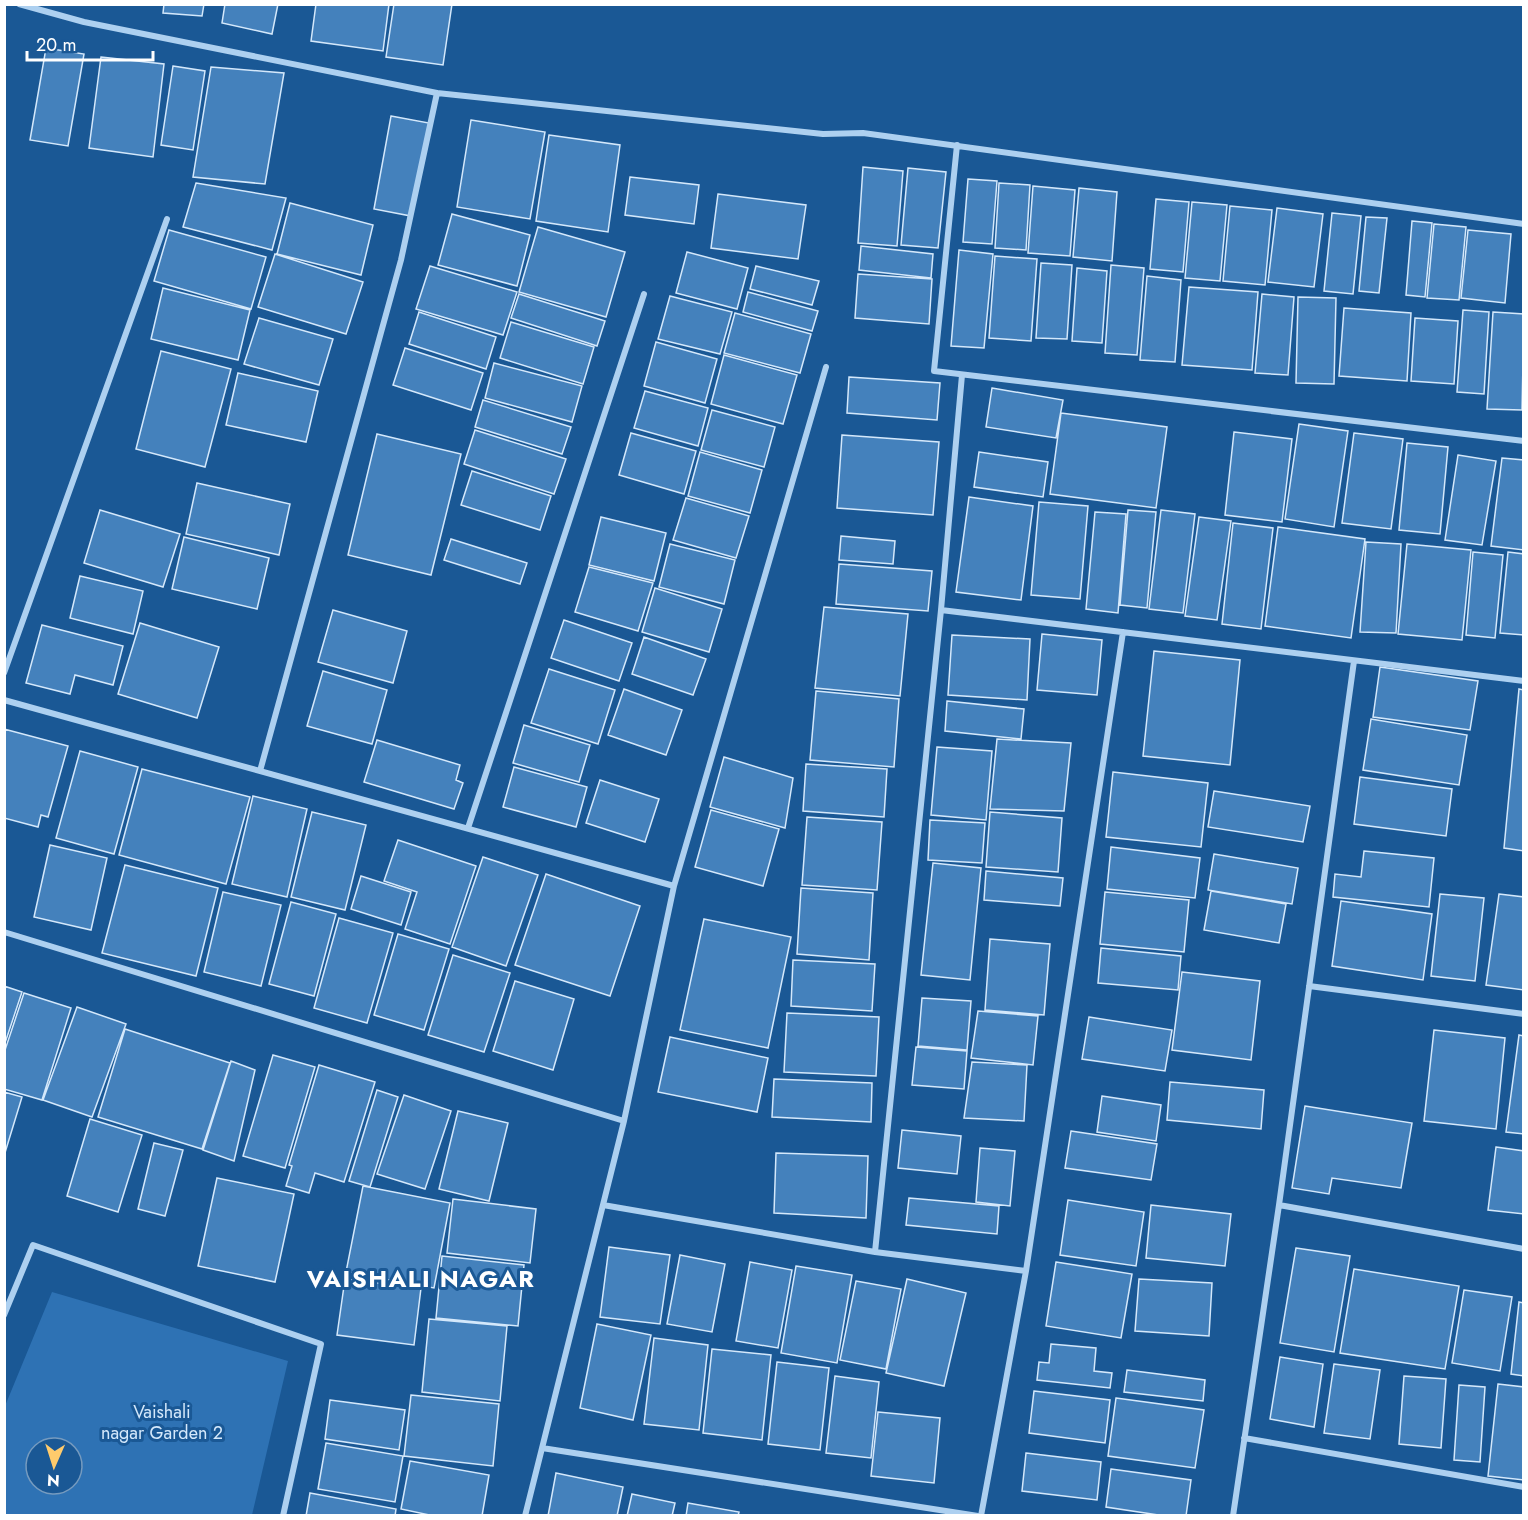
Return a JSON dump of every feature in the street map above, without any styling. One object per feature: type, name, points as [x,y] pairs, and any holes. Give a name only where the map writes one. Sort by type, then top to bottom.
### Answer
[{"type":"street","points":[[19,4],[84,22],[437,93],[823,134],[863,133],[1524,224]]},
{"type":"street","points":[[260,771],[401,260],[437,93]]},
{"type":"street","points":[[957,145],[934,371],[1524,441]]},
{"type":"street","points":[[4,673],[167,219]]},
{"type":"street","points":[[468,828],[644,294]]},
{"type":"street","points":[[525,1515],[624,1121],[674,886],[826,367]]},
{"type":"street","points":[[875,1252],[941,610],[962,375]]},
{"type":"street","points":[[941,610],[1524,681]]},
{"type":"street","points":[[542,1448],[980,1515],[1026,1271],[1123,632]]},
{"type":"street","points":[[1233,1515],[1279,1205],[1354,660]]},
{"type":"street","points":[[4,700],[674,886]]},
{"type":"street","points":[[4,932],[624,1121]]},
{"type":"street","points":[[1309,986],[1524,1014]]},
{"type":"street","points":[[603,1204],[875,1252],[1026,1271]]},
{"type":"street","points":[[1279,1205],[1524,1248]]},
{"type":"street","points":[[4,1315],[33,1245],[321,1344],[283,1515]]},
{"type":"street","points":[[1244,1438],[1524,1487]]},
{"type":"green space","name":"Vaishali nagar Garden 2","points":[[52,1292],[288,1361],[252,1515],[5,1515],[5,1406]]},
{"type":"building","points":[[164,4],[204,4],[202,16],[163,13]]},
{"type":"building","points":[[225,4],[278,4],[272,34],[222,23]]},
{"type":"building","points":[[316,4],[389,4],[383,51],[311,41]]},
{"type":"building","points":[[394,4],[452,4],[443,65],[386,57]]},
{"type":"building","points":[[46,48],[84,54],[68,146],[30,140]]},
{"type":"building","points":[[101,57],[164,64],[153,157],[89,148]]},
{"type":"building","points":[[173,66],[205,71],[193,150],[161,145]]},
{"type":"building","points":[[211,67],[284,73],[265,184],[193,177]]},
{"type":"building","points":[[391,116],[429,123],[411,216],[374,209]]},
{"type":"building","points":[[471,120],[545,132],[530,219],[457,207]]},
{"type":"building","points":[[549,135],[620,145],[608,232],[536,221]]},
{"type":"building","points":[[863,167],[903,171],[897,246],[858,243]]},
{"type":"building","points":[[908,168],[946,172],[938,248],[901,245]]},
{"type":"building","points":[[630,177],[699,185],[694,224],[625,215]]},
{"type":"building","points":[[968,179],[997,181],[992,244],[963,242]]},
{"type":"building","points":[[196,183],[286,198],[272,250],[183,227]]},
{"type":"building","points":[[999,183],[1030,185],[1026,250],[995,248]]},
{"type":"building","points":[[1033,186],[1075,190],[1070,256],[1028,253]]},
{"type":"building","points":[[1079,188],[1117,192],[1112,261],[1073,257]]},
{"type":"building","points":[[718,194],[806,205],[798,259],[711,248]]},
{"type":"building","points":[[1156,199],[1189,202],[1183,272],[1150,269]]},
{"type":"building","points":[[1192,202],[1227,205],[1220,281],[1185,278]]},
{"type":"building","points":[[290,203],[373,225],[361,275],[277,254]]},
{"type":"building","points":[[1230,206],[1272,210],[1265,285],[1223,281]]},
{"type":"building","points":[[1277,208],[1323,214],[1314,287],[1268,282]]},
{"type":"building","points":[[1332,213],[1361,216],[1353,294],[1324,291]]},
{"type":"building","points":[[452,214],[530,235],[517,286],[438,265]]},
{"type":"building","points":[[1366,217],[1387,218],[1379,293],[1359,291]]},
{"type":"building","points":[[1412,221],[1432,223],[1425,297],[1406,295]]},
{"type":"building","points":[[1434,224],[1466,227],[1459,300],[1427,298]]},
{"type":"building","points":[[538,227],[625,252],[606,317],[519,292]]},
{"type":"building","points":[[169,230],[266,257],[251,309],[154,281]]},
{"type":"building","points":[[1468,230],[1511,234],[1505,303],[1461,298]]},
{"type":"building","points":[[861,246],[933,254],[931,278],[859,270]]},
{"type":"building","points":[[959,250],[993,254],[984,348],[951,346]]},
{"type":"building","points":[[687,252],[748,268],[737,309],[676,293]]},
{"type":"building","points":[[275,254],[363,282],[346,334],[258,307]]},
{"type":"building","points":[[995,256],[1037,259],[1031,341],[989,338]]},
{"type":"building","points":[[1041,263],[1072,265],[1067,339],[1036,338]]},
{"type":"building","points":[[1111,265],[1144,268],[1137,355],[1105,353]]},
{"type":"building","points":[[430,266],[517,292],[503,335],[416,309]]},
{"type":"building","points":[[756,266],[819,281],[812,305],[750,289]]},
{"type":"building","points":[[1077,268],[1107,271],[1102,343],[1072,341]]},
{"type":"building","points":[[858,274],[932,279],[929,324],[855,318]]},
{"type":"building","points":[[1147,276],[1181,280],[1175,362],[1140,360]]},
{"type":"building","points":[[1189,287],[1258,292],[1252,370],[1182,365]]},
{"type":"building","points":[[163,288],[250,310],[238,360],[151,339]]},
{"type":"building","points":[[748,292],[818,311],[812,331],[743,312]]},
{"type":"building","points":[[519,294],[605,321],[597,346],[511,318]]},
{"type":"building","points":[[1262,294],[1294,297],[1288,375],[1255,373]]},
{"type":"building","points":[[670,296],[732,312],[720,354],[658,339]]},
{"type":"building","points":[[1298,297],[1336,298],[1334,384],[1296,383]]},
{"type":"building","points":[[1344,308],[1411,313],[1407,381],[1339,376]]},
{"type":"building","points":[[1463,310],[1489,312],[1484,394],[1457,392]]},
{"type":"building","points":[[419,312],[496,337],[486,369],[409,344]]},
{"type":"building","points":[[1493,312],[1524,314],[1522,410],[1487,409]]},
{"type":"building","points":[[735,313],[811,334],[800,373],[724,353]]},
{"type":"building","points":[[259,318],[333,339],[319,385],[244,364]]},
{"type":"building","points":[[1415,318],[1458,321],[1454,384],[1411,381]]},
{"type":"building","points":[[511,322],[594,347],[583,384],[500,358]]},
{"type":"building","points":[[656,342],[717,359],[705,403],[644,386]]},
{"type":"building","points":[[405,348],[483,373],[471,410],[393,385]]},
{"type":"building","points":[[161,351],[231,369],[205,467],[136,449]]},
{"type":"building","points":[[724,355],[797,375],[783,424],[711,404]]},
{"type":"building","points":[[494,363],[582,386],[572,422],[485,398]]},
{"type":"building","points":[[238,373],[318,391],[306,442],[226,425]]},
{"type":"building","points":[[849,377],[940,383],[937,420],[847,413]]},
{"type":"building","points":[[992,388],[1063,400],[1056,438],[986,427]]},
{"type":"building","points":[[645,391],[708,408],[698,446],[634,428]]},
{"type":"building","points":[[483,400],[571,427],[562,454],[475,427]]},
{"type":"building","points":[[712,410],[775,427],[764,467],[701,450]]},
{"type":"building","points":[[1061,413],[1167,427],[1156,508],[1050,494]]},
{"type":"building","points":[[1299,424],[1348,431],[1334,527],[1285,519]]},
{"type":"building","points":[[475,430],[566,459],[554,494],[464,464]]},
{"type":"building","points":[[1234,432],[1292,439],[1282,522],[1225,515]]},
{"type":"building","points":[[631,433],[696,451],[684,494],[619,475]]},
{"type":"building","points":[[1354,433],[1403,439],[1391,529],[1342,523]]},
{"type":"building","points":[[377,434],[461,454],[431,575],[348,555]]},
{"type":"building","points":[[842,435],[939,442],[933,515],[837,508]]},
{"type":"building","points":[[1407,443],[1448,447],[1440,534],[1399,530]]},
{"type":"building","points":[[700,452],[762,470],[750,513],[688,496]]},
{"type":"building","points":[[979,452],[1048,462],[1043,497],[974,487]]},
{"type":"building","points":[[1458,455],[1496,461],[1482,545],[1445,540]]},
{"type":"building","points":[[1502,458],[1524,460],[1524,550],[1491,546]]},
{"type":"building","points":[[472,471],[551,496],[540,530],[461,505]]},
{"type":"building","points":[[197,483],[290,504],[279,555],[186,534]]},
{"type":"building","points":[[969,497],[1033,506],[1021,600],[956,592]]},
{"type":"building","points":[[686,498],[749,516],[736,558],[673,540]]},
{"type":"building","points":[[1039,502],[1088,506],[1080,599],[1031,595]]},
{"type":"building","points":[[100,510],[180,534],[163,587],[84,563]]},
{"type":"building","points":[[1128,510],[1156,512],[1147,608],[1120,605]]},
{"type":"building","points":[[1161,510],[1195,514],[1183,613],[1149,609]]},
{"type":"building","points":[[1095,512],[1126,514],[1118,613],[1086,609]]},
{"type":"building","points":[[601,517],[666,533],[654,581],[589,565]]},
{"type":"building","points":[[1199,517],[1231,521],[1217,620],[1185,616]]},
{"type":"building","points":[[1233,523],[1273,528],[1261,629],[1222,624]]},
{"type":"building","points":[[1278,527],[1365,539],[1351,638],[1265,626]]},
{"type":"building","points":[[841,536],[895,541],[893,564],[839,560]]},
{"type":"building","points":[[184,537],[269,558],[257,609],[172,589]]},
{"type":"building","points":[[451,539],[527,563],[520,584],[444,560]]},
{"type":"building","points":[[1366,542],[1401,544],[1396,633],[1360,632]]},
{"type":"building","points":[[670,544],[735,560],[724,604],[659,587]]},
{"type":"building","points":[[1407,544],[1471,550],[1462,640],[1398,634]]},
{"type":"building","points":[[1473,552],[1503,555],[1495,638],[1466,635]]},
{"type":"building","points":[[1508,552],[1524,554],[1524,635],[1500,633]]},
{"type":"building","points":[[839,564],[932,571],[928,611],[836,604]]},
{"type":"building","points":[[589,567],[653,583],[638,631],[575,612]]},
{"type":"building","points":[[80,576],[143,591],[133,634],[70,618]]},
{"type":"building","points":[[655,588],[722,609],[709,652],[642,632]]},
{"type":"building","points":[[824,607],[908,614],[900,696],[815,688]]},
{"type":"building","points":[[333,610],[407,631],[393,683],[318,662]]},
{"type":"building","points":[[564,620],[632,643],[619,681],[551,658]]},
{"type":"building","points":[[140,623],[219,647],[197,718],[118,694]]},
{"type":"building","points":[[42,625],[123,646],[113,685],[75,675],[70,694],[26,683]]},
{"type":"building","points":[[1042,634],[1102,640],[1097,695],[1037,690]]},
{"type":"building","points":[[952,635],[1030,639],[1027,700],[948,695]]},
{"type":"building","points":[[644,637],[706,659],[693,695],[632,674]]},
{"type":"building","points":[[1154,651],[1240,660],[1230,765],[1143,756]]},
{"type":"building","points":[[1380,667],[1478,681],[1470,730],[1373,717]]},
{"type":"building","points":[[549,669],[615,690],[598,744],[531,723]]},
{"type":"building","points":[[323,671],[387,690],[372,744],[307,726]]},
{"type":"building","points":[[624,689],[682,710],[666,755],[608,735]]},
{"type":"building","points":[[1519,689],[1524,690],[1524,851],[1504,848]]},
{"type":"building","points":[[816,691],[899,699],[894,767],[810,760]]},
{"type":"building","points":[[947,701],[1024,709],[1021,739],[945,731]]},
{"type":"building","points":[[1371,719],[1467,735],[1459,785],[1363,770]]},
{"type":"building","points":[[524,725],[590,745],[579,782],[513,763]]},
{"type":"building","points":[[4,729],[68,746],[48,817],[41,815],[38,827],[4,818]]},
{"type":"building","points":[[997,739],[1071,743],[1064,811],[990,809]]},
{"type":"building","points":[[377,740],[460,765],[456,780],[463,783],[454,809],[364,782]]},
{"type":"building","points":[[937,747],[992,751],[986,820],[931,815]]},
{"type":"building","points":[[80,751],[138,767],[114,854],[56,838]]},
{"type":"building","points":[[724,757],[793,778],[785,828],[710,807]]},
{"type":"building","points":[[806,764],[887,769],[884,817],[803,811]]},
{"type":"building","points":[[514,767],[587,787],[576,827],[503,807]]},
{"type":"building","points":[[142,769],[250,797],[226,884],[119,855]]},
{"type":"building","points":[[1113,772],[1208,783],[1201,847],[1106,837]]},
{"type":"building","points":[[1360,777],[1452,789],[1446,836],[1354,824]]},
{"type":"building","points":[[600,780],[659,799],[645,842],[586,823]]},
{"type":"building","points":[[1214,791],[1310,806],[1303,842],[1208,827]]},
{"type":"building","points":[[253,796],[307,809],[287,897],[232,884]]},
{"type":"building","points":[[711,810],[779,829],[763,886],[695,867]]},
{"type":"building","points":[[312,812],[366,825],[345,910],[291,897]]},
{"type":"building","points":[[990,812],[1062,818],[1058,872],[986,867]]},
{"type":"building","points":[[807,817],[882,822],[877,890],[802,885]]},
{"type":"building","points":[[930,820],[985,823],[982,863],[928,860]]},
{"type":"building","points":[[398,840],[476,866],[450,944],[405,929],[417,892],[384,881]]},
{"type":"building","points":[[50,845],[107,858],[91,930],[34,917]]},
{"type":"building","points":[[1111,847],[1200,858],[1195,898],[1107,889]]},
{"type":"building","points":[[1364,851],[1434,858],[1429,907],[1333,897],[1335,874],[1361,877]]},
{"type":"building","points":[[1214,854],[1298,868],[1292,904],[1208,890]]},
{"type":"building","points":[[483,857],[538,875],[506,966],[452,947]]},
{"type":"building","points":[[933,863],[981,868],[970,980],[921,975]]},
{"type":"building","points":[[125,865],[218,888],[196,976],[102,953]]},
{"type":"building","points":[[986,871],[1063,878],[1060,906],[984,900]]},
{"type":"building","points":[[546,874],[640,906],[610,996],[515,965]]},
{"type":"building","points":[[361,876],[411,892],[401,925],[351,909]]},
{"type":"building","points":[[801,888],[873,893],[869,960],[797,954]]},
{"type":"building","points":[[1211,891],[1286,904],[1279,943],[1204,930]]},
{"type":"building","points":[[223,892],[281,905],[261,986],[204,972]]},
{"type":"building","points":[[1105,892],[1189,900],[1184,952],[1100,944]]},
{"type":"building","points":[[1440,894],[1484,898],[1475,981],[1431,976]]},
{"type":"building","points":[[1499,894],[1524,897],[1524,990],[1486,985]]},
{"type":"building","points":[[1341,901],[1432,914],[1423,980],[1332,966]]},
{"type":"building","points":[[291,902],[336,914],[314,996],[269,984]]},
{"type":"building","points":[[339,918],[393,933],[367,1023],[314,1008]]},
{"type":"building","points":[[704,919],[791,937],[768,1048],[680,1030]]},
{"type":"building","points":[[398,934],[449,949],[424,1030],[374,1015]]},
{"type":"building","points":[[990,939],[1050,944],[1044,1015],[985,1010]]},
{"type":"building","points":[[1101,948],[1181,956],[1178,990],[1098,983]]},
{"type":"building","points":[[453,955],[510,973],[484,1052],[428,1035]]},
{"type":"building","points":[[793,960],[875,964],[872,1011],[791,1006]]},
{"type":"building","points":[[1182,972],[1260,981],[1251,1060],[1172,1050]]},
{"type":"building","points":[[515,981],[574,999],[553,1070],[493,1051]]},
{"type":"building","points":[[4,986],[22,992],[4,1046]]},
{"type":"building","points":[[24,993],[71,1008],[42,1100],[4,1089],[4,1053]]},
{"type":"building","points":[[922,998],[971,1001],[967,1050],[918,1046]]},
{"type":"building","points":[[77,1007],[126,1024],[92,1117],[43,1100]]},
{"type":"building","points":[[978,1011],[1038,1016],[1033,1065],[971,1058]]},
{"type":"building","points":[[787,1013],[879,1017],[876,1076],[784,1072]]},
{"type":"building","points":[[1089,1017],[1172,1030],[1165,1071],[1082,1059]]},
{"type":"building","points":[[125,1029],[230,1063],[202,1149],[98,1117]]},
{"type":"building","points":[[1434,1030],[1505,1038],[1496,1129],[1424,1121]]},
{"type":"building","points":[[1519,1035],[1524,1036],[1524,1134],[1506,1132]]},
{"type":"building","points":[[670,1037],[768,1058],[757,1112],[658,1092]]},
{"type":"building","points":[[916,1047],[967,1051],[964,1089],[912,1085]]},
{"type":"building","points":[[273,1055],[315,1067],[285,1168],[243,1156]]},
{"type":"building","points":[[231,1061],[255,1070],[234,1161],[203,1150]]},
{"type":"building","points":[[972,1062],[1027,1065],[1024,1121],[964,1118]]},
{"type":"building","points":[[319,1065],[375,1082],[344,1182],[315,1173],[309,1193],[286,1186],[292,1166],[289,1165]]},
{"type":"building","points":[[774,1079],[872,1083],[871,1122],[772,1117]]},
{"type":"building","points":[[1170,1082],[1264,1090],[1261,1129],[1167,1120]]},
{"type":"building","points":[[377,1090],[398,1097],[370,1187],[349,1181]]},
{"type":"building","points":[[4,1092],[22,1097],[4,1156]]},
{"type":"building","points":[[404,1095],[451,1111],[425,1189],[377,1174]]},
{"type":"building","points":[[1102,1096],[1161,1105],[1156,1141],[1097,1132]]},
{"type":"building","points":[[1305,1106],[1412,1123],[1401,1188],[1332,1178],[1329,1194],[1292,1188]]},
{"type":"building","points":[[458,1111],[508,1123],[489,1201],[439,1189]]},
{"type":"building","points":[[90,1119],[142,1135],[118,1212],[67,1196]]},
{"type":"building","points":[[902,1130],[961,1136],[957,1174],[898,1168]]},
{"type":"building","points":[[1071,1131],[1157,1144],[1151,1180],[1065,1168]]},
{"type":"building","points":[[154,1143],[183,1150],[165,1216],[138,1209]]},
{"type":"building","points":[[1496,1147],[1524,1151],[1524,1214],[1488,1210]]},
{"type":"building","points":[[980,1148],[1015,1151],[1010,1206],[976,1202]]},
{"type":"building","points":[[776,1153],[868,1156],[866,1218],[774,1213]]},
{"type":"building","points":[[217,1178],[294,1194],[275,1282],[198,1266]]},
{"type":"building","points":[[363,1186],[450,1203],[434,1288],[346,1272]]},
{"type":"building","points":[[909,1198],[999,1206],[997,1234],[906,1225]]},
{"type":"building","points":[[453,1199],[536,1209],[530,1263],[447,1253]]},
{"type":"building","points":[[1068,1200],[1144,1212],[1136,1266],[1060,1255]]},
{"type":"building","points":[[1151,1205],[1231,1214],[1225,1266],[1146,1258]]},
{"type":"building","points":[[609,1247],[670,1255],[660,1324],[600,1317]]},
{"type":"building","points":[[1296,1248],[1350,1256],[1334,1352],[1280,1343]]},
{"type":"building","points":[[680,1255],[725,1264],[712,1332],[667,1324]]},
{"type":"building","points":[[442,1256],[524,1265],[518,1326],[436,1318]]},
{"type":"building","points":[[750,1262],[792,1270],[778,1348],[736,1341]]},
{"type":"building","points":[[1056,1262],[1132,1274],[1121,1338],[1046,1326]]},
{"type":"building","points":[[796,1266],[852,1275],[837,1363],[781,1353]]},
{"type":"building","points":[[1354,1269],[1459,1286],[1445,1369],[1340,1353]]},
{"type":"building","points":[[345,1279],[421,1288],[414,1345],[337,1335]]},
{"type":"building","points":[[907,1279],[966,1293],[944,1386],[886,1373]]},
{"type":"building","points":[[1139,1279],[1212,1283],[1209,1336],[1135,1331]]},
{"type":"building","points":[[856,1281],[901,1289],[886,1369],[840,1360]]},
{"type":"building","points":[[1464,1290],[1512,1297],[1500,1371],[1452,1363]]},
{"type":"building","points":[[1519,1302],[1524,1303],[1524,1376],[1511,1374]]},
{"type":"building","points":[[429,1319],[507,1326],[500,1401],[422,1392]]},
{"type":"building","points":[[597,1324],[651,1335],[633,1420],[580,1408]]},
{"type":"building","points":[[654,1338],[708,1345],[699,1430],[644,1424]]},
{"type":"building","points":[[1051,1344],[1096,1348],[1094,1371],[1112,1373],[1110,1388],[1037,1380],[1039,1362],[1049,1363]]},
{"type":"building","points":[[712,1349],[771,1355],[762,1440],[703,1433]]},
{"type":"building","points":[[1280,1357],[1323,1364],[1314,1427],[1270,1419]]},
{"type":"building","points":[[777,1362],[829,1368],[820,1450],[768,1444]]},
{"type":"building","points":[[1334,1364],[1380,1370],[1370,1439],[1324,1433]]},
{"type":"building","points":[[1127,1370],[1205,1380],[1203,1401],[1124,1392]]},
{"type":"building","points":[[835,1376],[879,1382],[871,1458],[826,1453]]},
{"type":"building","points":[[1404,1376],[1446,1379],[1441,1448],[1399,1444]]},
{"type":"building","points":[[1498,1384],[1524,1387],[1524,1480],[1488,1476]]},
{"type":"building","points":[[1459,1385],[1485,1387],[1480,1462],[1454,1460]]},
{"type":"building","points":[[1034,1391],[1110,1400],[1105,1443],[1029,1433]]},
{"type":"building","points":[[411,1395],[499,1404],[493,1466],[404,1456]]},
{"type":"building","points":[[1116,1398],[1204,1410],[1195,1468],[1108,1456]]},
{"type":"building","points":[[330,1400],[405,1410],[399,1450],[325,1439]]},
{"type":"building","points":[[878,1412],[940,1418],[934,1483],[871,1476]]},
{"type":"building","points":[[326,1443],[403,1456],[395,1502],[318,1489]]},
{"type":"building","points":[[1026,1453],[1101,1462],[1097,1500],[1022,1491]]},
{"type":"building","points":[[410,1461],[489,1475],[482,1516],[434,1516],[401,1509]]},
{"type":"building","points":[[1111,1469],[1191,1480],[1186,1516],[1165,1516],[1106,1507]]},
{"type":"building","points":[[556,1473],[623,1487],[617,1516],[548,1516]]},
{"type":"building","points":[[310,1493],[396,1509],[395,1516],[306,1516]]},
{"type":"building","points":[[632,1494],[675,1503],[672,1516],[627,1516]]},
{"type":"building","points":[[688,1503],[739,1512],[738,1516],[686,1516]]},
{"type":"district","name":"VAISHALI NAGAR","points":[[421,1279]]}]
